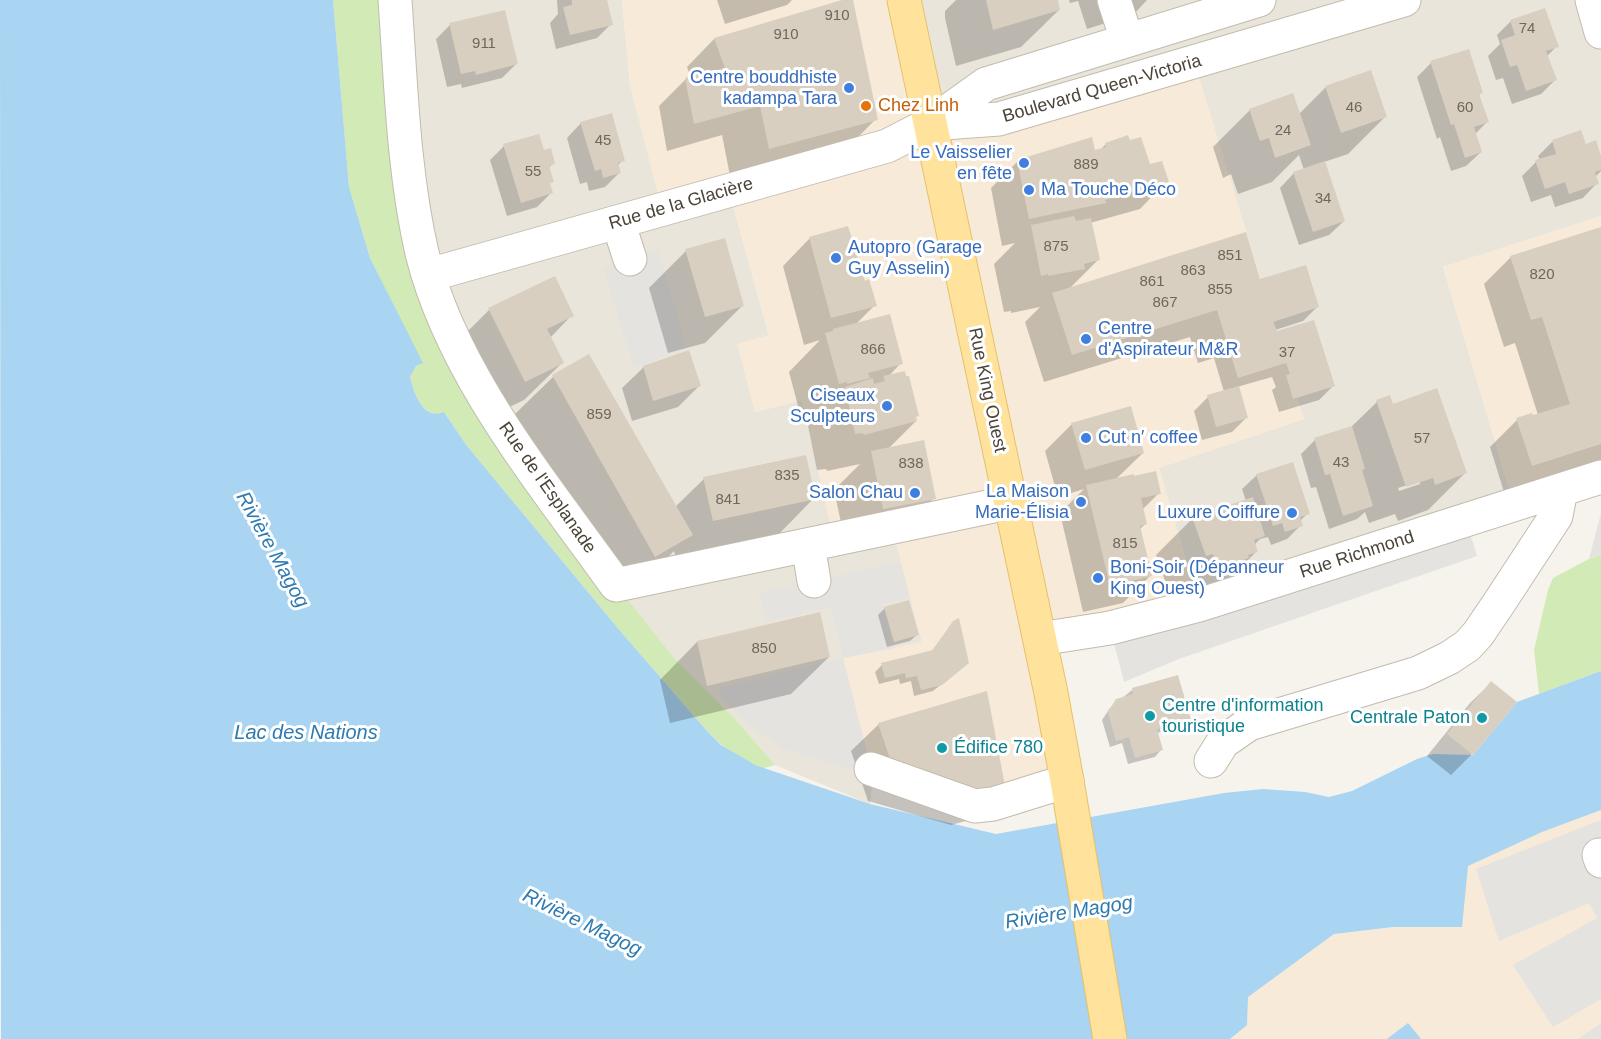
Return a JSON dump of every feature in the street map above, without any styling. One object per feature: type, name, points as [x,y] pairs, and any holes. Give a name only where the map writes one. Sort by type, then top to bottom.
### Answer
[{"type":"main road","name":"Rue King Ouest","points":[[904,0],[1040,639],[1068,781],[1110,1039]]},
{"type":"street","name":"Rue de l'Esplanade","points":[[395,0],[406,156],[415,219],[429,275],[449,331],[494,414],[615,585],[1012,502]]},
{"type":"street","points":[[1114,0],[1127,40]]},
{"type":"street","name":"Boulevard Queen-Victoria","points":[[930,124],[986,84],[1259,0]]},
{"type":"street","name":"Boulevard Queen-Victoria","points":[[930,124],[999,119],[1404,0]]},
{"type":"street","points":[[1592,0],[1601,32]]},
{"type":"street","name":"Rue de la Glacière","points":[[429,275],[888,146],[930,124]]},
{"type":"street","points":[[618,222],[630,259]]},
{"type":"street","name":"Rue Richmond","points":[[1040,639],[1110,628],[1199,605],[1601,477]]},
{"type":"street","points":[[1211,761],[1223,742],[1249,724],[1418,673],[1449,658],[1467,646],[1478,634],[1556,516],[1561,490]]},
{"type":"street","points":[[808,545],[814,581]]},
{"type":"street","points":[[871,769],[975,806],[993,804],[1068,781]]},
{"type":"shaded area","points":[[395,0],[622,0],[630,86],[729,191],[769,336],[755,412],[802,400],[834,540],[892,527],[922,642],[894,648],[870,804],[775,765],[737,721],[675,659],[616,585],[449,331]]},
{"type":"shaded area","points":[[622,0],[904,0],[930,123],[1191,51],[1304,419],[1159,468],[1199,605],[1040,639],[1067,781],[975,818],[871,769],[843,658],[922,642],[892,528],[834,540],[802,400],[755,412],[737,344],[769,335],[729,192],[662,210],[630,86]]},
{"type":"shaded area","points":[[904,0],[1601,0],[1601,216],[1443,267],[1514,505],[1199,605],[1159,468],[1304,419],[930,124]]},
{"type":"shaded area","points":[[1601,216],[1601,477],[1514,505],[1443,267]]},
{"type":"shaded area","points":[[658,250],[687,349],[634,368],[603,268]]},
{"type":"shaded area","points":[[1601,513],[1601,555],[1589,559]]},
{"type":"shaded area","points":[[1466,520],[1477,556],[1179,659],[1124,682],[1110,628]]},
{"type":"shaded area","points":[[901,562],[909,597],[882,604],[894,648],[843,658],[873,776],[783,749],[750,725],[726,702],[717,689],[843,657],[831,607],[766,622],[760,592]]},
{"type":"shaded area","points":[[1601,810],[1601,1039],[1230,1039],[1247,1025],[1248,997],[1334,934],[1393,927],[1468,866],[1542,832]]},
{"type":"shaded area","points":[[1601,820],[1601,999],[1553,1027],[1513,965],[1597,918],[1589,903],[1499,941],[1476,869]]},
{"type":"shaded area","points":[[1601,1023],[1601,1039],[1578,1039]]},
{"type":"green space","points":[[333,0],[395,0],[429,275],[616,585],[675,659],[737,721],[775,765],[761,768],[747,763],[707,731],[621,632],[467,446],[445,413],[431,413],[417,398],[410,377],[416,366],[422,363],[370,258],[349,187]]},
{"type":"green space","points":[[1601,555],[1601,671],[1539,694],[1534,650],[1553,578]]},
{"type":"water","name":"Lac des Nations","points":[[0,0],[333,0],[349,187],[370,258],[423,363],[416,366],[410,377],[417,397],[430,413],[444,412],[467,446],[621,632],[707,731],[721,745],[755,765],[870,804],[996,834],[1224,793],[1263,789],[1305,792],[1329,797],[1352,791],[1417,759],[1433,754],[1473,755],[1517,702],[1601,671],[1601,810],[1542,832],[1468,866],[1462,927],[1393,927],[1334,934],[1248,997],[1247,1025],[1230,1039],[1,1039]]},
{"type":"water","points":[[1408,1023],[1421,1039],[1387,1039]]},
{"type":"building","points":[[572,0],[607,0],[613,25],[570,35],[563,7],[572,5]]},
{"type":"building","points":[[842,0],[853,0],[878,120],[769,149],[760,106],[694,124],[685,78],[725,68],[714,38]]},
{"type":"building","points":[[986,0],[1058,0],[1060,10],[993,30]]},
{"type":"building","points":[[1545,8],[1559,47],[1546,51],[1557,80],[1526,91],[1517,65],[1510,67],[1501,40],[1515,35],[1510,20]]},
{"type":"building","points":[[505,10],[518,64],[476,75],[475,71],[461,74],[449,23]]},
{"type":"building","points":[[1469,49],[1483,93],[1479,94],[1489,122],[1474,127],[1482,152],[1465,158],[1454,124],[1451,125],[1430,61]]},
{"type":"building","points":[[1371,70],[1387,117],[1341,133],[1325,86]]},
{"type":"building","points":[[1293,93],[1311,145],[1275,158],[1269,138],[1260,141],[1249,109]]},
{"type":"building","points":[[612,113],[625,161],[618,163],[621,173],[603,178],[601,169],[595,171],[580,122]]},
{"type":"building","points":[[1581,130],[1586,144],[1596,140],[1601,156],[1601,170],[1595,172],[1599,184],[1569,194],[1565,182],[1545,189],[1535,160],[1556,154],[1552,140]]},
{"type":"building","points":[[539,134],[544,150],[551,148],[555,164],[549,166],[554,182],[550,183],[553,193],[521,203],[503,144]]},
{"type":"building","points":[[1128,135],[1130,140],[1141,137],[1150,164],[1162,161],[1169,182],[1105,200],[1106,203],[1029,219],[1017,160],[1092,137],[1095,150],[1106,147],[1105,143]]},
{"type":"building","points":[[1325,161],[1345,221],[1313,232],[1293,172]]},
{"type":"building","points":[[1074,216],[1076,221],[1091,218],[1100,260],[1084,264],[1085,269],[1041,276],[1031,225]]},
{"type":"building","name":"Autopro (Garage Guy Asselin)","points":[[848,226],[865,281],[869,279],[877,306],[831,318],[809,237]]},
{"type":"building","points":[[1601,227],[1601,444],[1532,466],[1516,418],[1570,404],[1542,317],[1531,320],[1510,256]]},
{"type":"building","points":[[1246,232],[1260,279],[1306,265],[1319,307],[1273,322],[1277,331],[1314,320],[1335,386],[1293,399],[1286,375],[1290,374],[1286,363],[1238,378],[1217,310],[1072,355],[1052,293]]},
{"type":"building","points":[[725,238],[744,306],[705,317],[685,249]]},
{"type":"building","points":[[555,276],[574,316],[547,329],[564,363],[525,382],[488,308]]},
{"type":"building","points":[[890,314],[903,364],[868,373],[870,378],[839,384],[825,333]]},
{"type":"building","points":[[689,350],[701,386],[653,401],[643,366]]},
{"type":"building","points":[[589,354],[693,535],[655,557],[552,375]]},
{"type":"building","points":[[905,371],[906,376],[909,376],[919,416],[916,417],[917,421],[864,435],[863,433],[855,434],[845,387],[873,378],[874,384],[885,381],[883,376]]},
{"type":"building","points":[[1239,386],[1248,418],[1216,427],[1207,395]]},
{"type":"building","points":[[1437,388],[1467,473],[1435,485],[1433,478],[1406,487],[1376,400],[1390,395],[1393,404]]},
{"type":"building","points":[[1131,406],[1144,453],[1085,470],[1071,423]]},
{"type":"building","points":[[1352,426],[1373,506],[1343,516],[1330,474],[1325,475],[1314,438]]},
{"type":"building","points":[[924,440],[936,499],[883,509],[871,451]]},
{"type":"building","points":[[806,455],[816,499],[713,521],[703,477]]},
{"type":"building","points":[[1293,462],[1310,514],[1300,517],[1303,526],[1285,532],[1282,523],[1273,526],[1256,474]]},
{"type":"building","points":[[1156,471],[1161,494],[1141,498],[1147,524],[1140,526],[1152,576],[1110,586],[1086,485]]},
{"type":"building","points":[[1253,497],[1265,536],[1254,540],[1258,552],[1229,565],[1228,561],[1216,565],[1213,554],[1206,556],[1192,517]]},
{"type":"building","points":[[909,600],[919,635],[894,642],[884,607]]},
{"type":"building","points":[[820,612],[830,657],[707,686],[697,641]]},
{"type":"building","points":[[959,618],[969,663],[942,685],[921,690],[917,676],[906,678],[905,673],[885,678],[881,663],[933,650],[953,621]]},
{"type":"building","name":"Centre d'information touristique","points":[[1178,675],[1191,720],[1157,729],[1163,750],[1135,758],[1129,737],[1116,741],[1108,712],[1116,699],[1133,694],[1132,688]]},
{"type":"building","name":"Centrale Paton","points":[[1491,681],[1517,702],[1473,755],[1447,734]]},
{"type":"building","name":"Édifice 780","points":[[987,691],[1006,791],[979,799],[895,774],[878,723]]},
{"type":"place","name":"Centre bouddhiste kadampa Tara","points":[[849,88]]},
{"type":"place","name":"Chez Linh","points":[[866,106]]},
{"type":"place","name":"Le Vaisselier en fête","points":[[1024,163]]},
{"type":"place","name":"Ma Touche Déco","points":[[1029,190]]},
{"type":"place","name":"Autopro (Garage Guy Asselin)","points":[[836,258]]},
{"type":"place","name":"Centre d'Aspirateur M&R","points":[[1086,339]]},
{"type":"place","name":"Ciseaux Sculpteurs","points":[[887,406]]},
{"type":"place","name":"Cut n′ coffee","points":[[1086,438]]},
{"type":"place","name":"Salon Chau","points":[[915,493]]},
{"type":"place","name":"La Maison Marie-Élisia","points":[[1081,502]]},
{"type":"place","name":"Luxure Coiffure","points":[[1292,513]]},
{"type":"place","name":"Boni-Soir (Dépanneur King Ouest)","points":[[1098,578]]},
{"type":"place","name":"Centre d'information touristique","points":[[1150,716]]},
{"type":"place","name":"Centrale Paton","points":[[1482,718]]},
{"type":"place","name":"Édifice 780","points":[[942,748]]},
{"type":"water label","name":"Rivière Magog","points":[[272,550]]},
{"type":"water label","name":"Rivière Magog","points":[[1069,913]]},
{"type":"water label","name":"Rivière Magog","points":[[582,923]]}]
